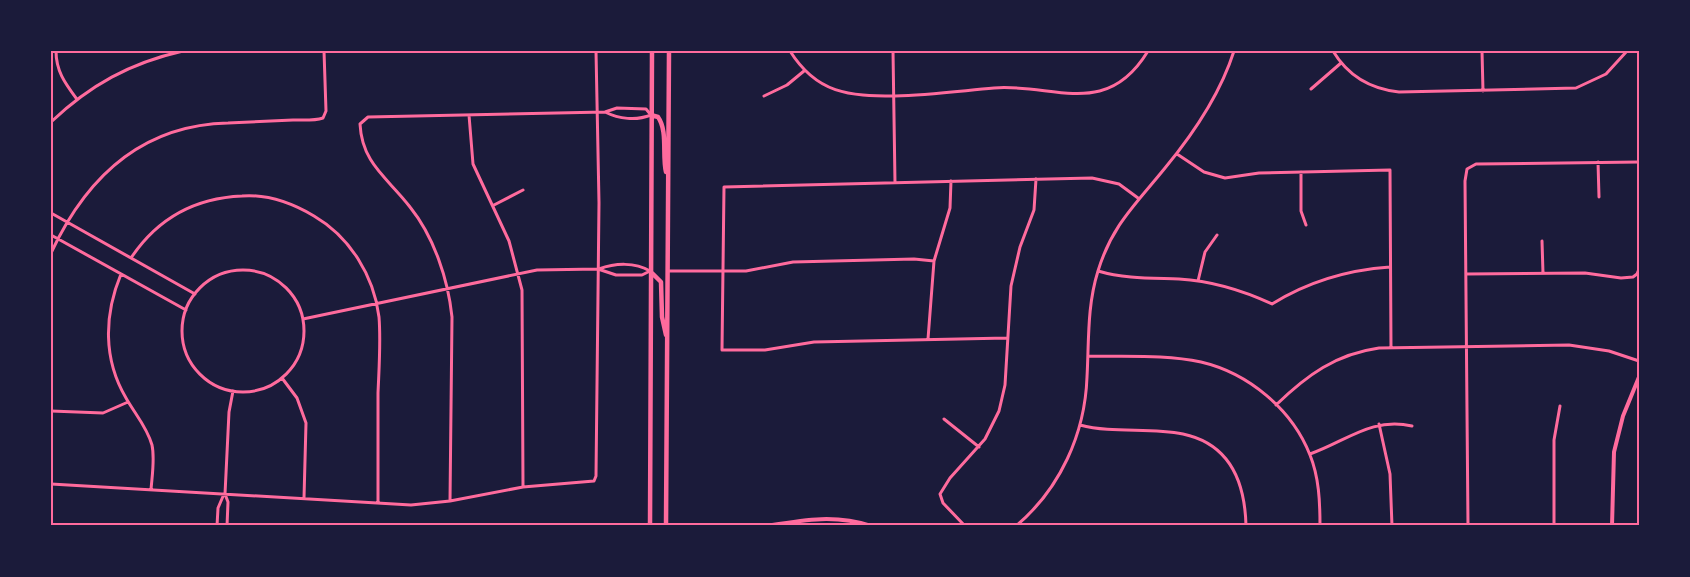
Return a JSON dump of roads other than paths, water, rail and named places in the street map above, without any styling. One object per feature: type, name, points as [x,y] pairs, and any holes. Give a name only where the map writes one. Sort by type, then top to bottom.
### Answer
[{"type":"main road","points":[[650,526],[652,51]]},
{"type":"main road","points":[[666,526],[669,51]]},
{"type":"main road","points":[[651,114],[658,116],[663,123],[663,159],[668,181]]},
{"type":"main road","points":[[650,271],[660,282],[662,317],[667,340]]},
{"type":"street","points":[[56,51],[60,74],[76,98]]},
{"type":"street","points":[[51,122],[76,98],[136,65],[183,51]]},
{"type":"street","points":[[51,253],[66,222],[86,193],[106,172],[132,152],[169,134],[216,123],[323,118],[326,111],[324,51]]},
{"type":"street","points":[[51,484],[411,505],[450,501],[523,487],[587,484],[595,479],[598,269],[596,51]]},
{"type":"street","points":[[790,51],[804,71],[817,81],[840,92],[862,96],[934,95],[995,88],[1072,95],[1089,94],[1110,87],[1121,80],[1135,69],[1148,51]]},
{"type":"street","points":[[893,51],[895,183]]},
{"type":"street","points":[[1016,526],[1056,480],[1069,456],[1080,425],[1086,389],[1090,303],[1098,272],[1114,232],[1138,198],[1177,153],[1212,103],[1234,51]]},
{"type":"street","points":[[1333,51],[1341,63],[1360,80],[1388,90],[1483,91],[1563,90],[1584,86],[1606,74],[1627,51]]},
{"type":"street","points":[[1482,51],[1483,91]]},
{"type":"street","points":[[1311,89],[1341,63]]},
{"type":"street","points":[[764,96],[786,85],[804,71]]},
{"type":"street","points":[[450,501],[452,317],[447,288],[425,228],[411,207],[370,161],[360,124],[368,118],[605,112],[617,108],[646,109],[651,114],[643,118],[621,118],[605,112]]},
{"type":"street","points":[[469,116],[473,164],[494,205],[509,241],[518,273],[523,302],[523,487]]},
{"type":"street","points":[[1177,153],[1198,168],[1218,177],[1301,172],[1390,170],[1390,347]]},
{"type":"street","points":[[1598,162],[1599,197]]},
{"type":"street","points":[[1468,526],[1465,181],[1468,169],[1471,165],[1639,162]]},
{"type":"street","points":[[1301,172],[1301,211],[1306,225]]},
{"type":"street","points":[[1006,338],[814,342],[765,350],[722,350],[724,187],[1099,178],[1119,184],[1138,198]]},
{"type":"street","points":[[965,526],[943,503],[940,494],[950,478],[979,447],[993,425],[1003,396],[1011,286],[1020,247],[1034,210],[1036,179]]},
{"type":"street","points":[[928,339],[934,261],[950,208],[951,181]]},
{"type":"street","points":[[494,205],[523,190]]},
{"type":"street","points":[[131,258],[140,244],[156,228],[193,205],[219,198],[263,197],[297,206],[338,233],[360,262],[370,282],[379,320],[378,503]]},
{"type":"street","points":[[51,213],[195,294]]},
{"type":"street","points":[[51,235],[186,310]]},
{"type":"street","points":[[1198,281],[1205,252],[1217,235]]},
{"type":"street","points":[[1542,241],[1543,273]]},
{"type":"street","points":[[668,271],[759,270],[794,262],[914,259],[934,261]]},
{"type":"street","points":[[303,319],[518,273],[553,269],[598,269],[616,264],[634,265],[650,271]]},
{"type":"street","points":[[1098,272],[1122,278],[1198,281],[1239,290],[1272,304],[1296,290],[1329,277],[1356,270],[1390,267]]},
{"type":"street","points":[[598,269],[616,275],[642,275],[650,271]]},
{"type":"street","points":[[1466,274],[1601,274],[1628,278],[1633,277],[1639,269]]},
{"type":"street","points":[[237,271],[258,273],[276,280],[289,292],[298,305],[303,319],[304,336],[300,353],[292,368],[271,385],[256,390],[233,391],[206,379],[190,359],[184,339],[186,310],[195,294],[221,275],[237,271]]},
{"type":"street","points":[[121,274],[110,306],[108,341],[112,368],[128,402],[146,429],[152,446],[150,490]]},
{"type":"street","points":[[1276,405],[1306,377],[1336,360],[1368,349],[1466,346],[1586,347],[1609,351],[1639,362]]},
{"type":"street","points":[[1088,356],[1200,362],[1239,377],[1254,386],[1276,405],[1294,426],[1310,454],[1318,488],[1320,526]]},
{"type":"street","points":[[1612,526],[1614,452],[1623,416],[1639,377]]},
{"type":"street","points":[[282,378],[297,398],[306,423],[304,498]]},
{"type":"street","points":[[227,526],[228,502],[225,494],[229,412],[233,391]]},
{"type":"street","points":[[51,412],[103,413],[128,402]]},
{"type":"street","points":[[1554,526],[1554,440],[1560,406]]},
{"type":"street","points":[[944,419],[979,447]]},
{"type":"street","points":[[1310,454],[1333,446],[1367,428],[1379,424],[1395,423],[1412,426]]},
{"type":"street","points":[[1379,424],[1390,474],[1392,526]]},
{"type":"street","points":[[1080,425],[1106,431],[1182,434],[1205,442],[1222,455],[1238,477],[1244,494],[1246,526]]},
{"type":"street","points":[[217,526],[218,508],[225,494]]},
{"type":"street","points":[[766,526],[825,518],[853,521],[871,526]]}]
